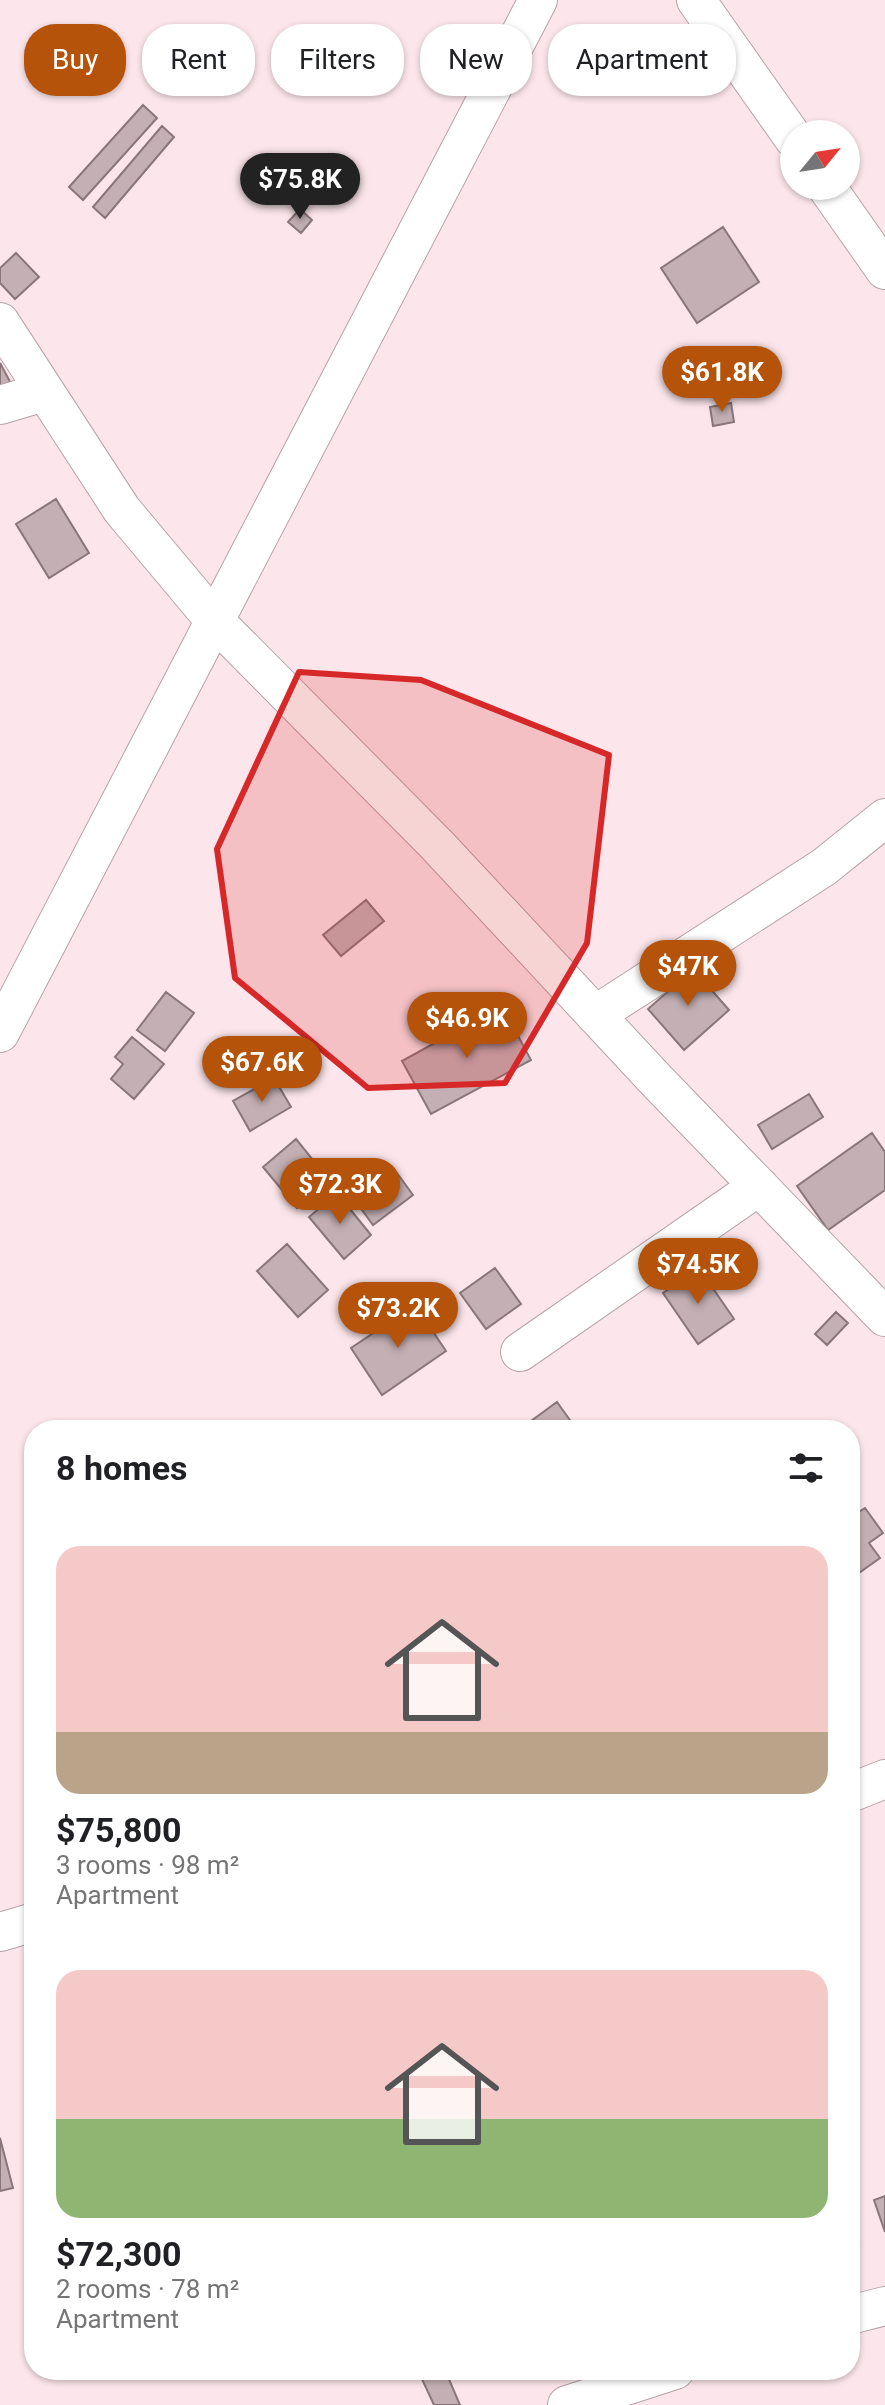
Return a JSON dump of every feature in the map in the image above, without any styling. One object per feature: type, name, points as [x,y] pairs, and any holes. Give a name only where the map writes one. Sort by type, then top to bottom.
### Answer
[{"type":"street","points":[[0,1033],[538,0]]},
{"type":"street","points":[[696,0],[781,120]]},
{"type":"street","points":[[836,200],[885,270]]},
{"type":"street","points":[[0,322],[122,510],[215,621],[437,845],[595,1015],[885,1317]]},
{"type":"street","points":[[0,405],[44,392]]},
{"type":"street","points":[[595,1015],[824,867],[885,818]]},
{"type":"street","points":[[520,1352],[759,1186]]},
{"type":"street","points":[[860,1789],[885,1779]]},
{"type":"street","points":[[0,1932],[24,1925]]},
{"type":"street","points":[[860,2312],[885,2306]]},
{"type":"street","points":[[567,2405],[644,2380]]},
{"type":"highlighted area","points":[[299,672],[421,680],[609,755],[587,943],[505,1083],[368,1088],[235,978],[217,849]]},
{"type":"building","points":[[143,105],[157,118],[83,200],[69,187]]},
{"type":"building","points":[[162,126],[174,137],[105,218],[93,207]]},
{"type":"building","points":[[300,209],[312,220],[301,233],[288,222]]},
{"type":"building","points":[[723,227],[759,282],[697,323],[661,268]]},
{"type":"building","points":[[16,253],[39,277],[15,299],[0,283],[0,268]]},
{"type":"building","points":[[0,363],[15,391],[0,399]]},
{"type":"building","points":[[731,403],[734,422],[713,426],[710,407]]},
{"type":"building","points":[[56,499],[89,553],[49,578],[16,524]]},
{"type":"building","points":[[366,900],[384,921],[341,956],[323,935]]},
{"type":"building","points":[[688,963],[729,1010],[684,1050],[648,1009],[673,987]]},
{"type":"building","points":[[166,992],[194,1013],[165,1051],[137,1030]]},
{"type":"building","points":[[502,1006],[531,1060],[431,1114],[402,1061]]},
{"type":"building","points":[[132,1037],[164,1064],[134,1099],[111,1079],[123,1064],[115,1057]]},
{"type":"building","points":[[274,1078],[291,1107],[250,1131],[233,1101]]},
{"type":"building","points":[[809,1094],[823,1117],[772,1149],[758,1125]]},
{"type":"building","points":[[872,1133],[885,1152],[885,1190],[828,1230],[797,1186]]},
{"type":"building","points":[[296,1139],[330,1181],[297,1208],[263,1167]]},
{"type":"building","points":[[394,1169],[413,1195],[373,1225],[354,1199]]},
{"type":"building","points":[[337,1193],[371,1235],[344,1259],[309,1217]]},
{"type":"building","points":[[287,1244],[328,1290],[298,1317],[257,1271]]},
{"type":"building","points":[[495,1268],[521,1304],[486,1329],[460,1293]]},
{"type":"building","points":[[699,1268],[734,1319],[698,1344],[663,1293]]},
{"type":"building","points":[[415,1305],[446,1351],[382,1395],[351,1348]]},
{"type":"building","points":[[836,1312],[848,1323],[827,1345],[815,1334]]},
{"type":"building","points":[[557,1402],[570,1420],[532,1420]]},
{"type":"building","points":[[865,1508],[883,1533],[869,1543],[880,1558],[860,1572],[860,1511]]},
{"type":"building","points":[[0,2138],[13,2188],[0,2191]]},
{"type":"building","points":[[885,2196],[885,2232],[874,2200]]},
{"type":"building","points":[[422,2380],[449,2380],[460,2405],[434,2405]]}]
